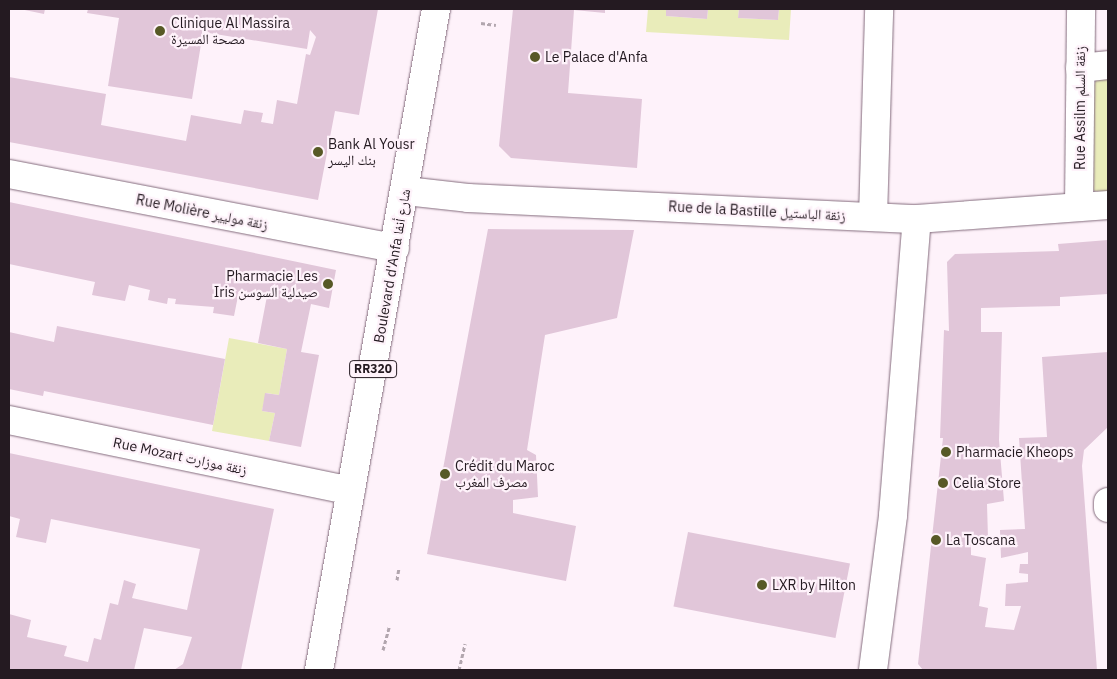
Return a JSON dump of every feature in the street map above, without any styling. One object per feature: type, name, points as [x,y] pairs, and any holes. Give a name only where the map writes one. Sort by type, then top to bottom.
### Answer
[{"type":"street","name":"Boulevard d'Anfa شارع أنفا","points":[[319,670],[406,191],[436,9]]},
{"type":"street","points":[[873,217],[878,9]]},
{"type":"street","name":"Rue Assilm زنقة السلم","points":[[1079,206],[1081,9]]},
{"type":"street","points":[[1080,68],[1108,65]]},
{"type":"street","name":"Rue Molière زنقة موليير","points":[[9,174],[395,248]]},
{"type":"street","name":"Rue de la Bastille زنقة الباستيل","points":[[406,191],[468,198],[917,219],[1108,205]]},
{"type":"street","points":[[873,670],[893,515],[917,219]]},
{"type":"street","name":"Rue Mozart زنقة موزارت","points":[[9,420],[351,491]]},
{"type":"street","points":[[1108,502],[1108,508]]},
{"type":"path","points":[[481,23],[496,25]]},
{"type":"path","points":[[397,580],[400,568]]},
{"type":"path","points":[[384,650],[389,627]]},
{"type":"path","points":[[459,670],[465,644]]},
{"type":"green space","points":[[648,9],[666,9],[666,16],[707,19],[708,9],[739,9],[738,18],[778,20],[779,9],[791,9],[789,40],[646,32]]},
{"type":"green space","points":[[1108,76],[1108,196],[1092,190],[1093,87],[1097,78]]},
{"type":"green space","points":[[229,338],[287,349],[279,395],[266,393],[262,411],[275,413],[269,441],[212,431]]},
{"type":"building","points":[[20,9],[45,9],[44,14]]},
{"type":"building","points":[[88,9],[378,9],[359,115],[335,111],[318,200],[9,142],[9,77],[106,94],[101,125],[186,141],[191,115],[241,124],[244,110],[263,113],[261,122],[273,124],[277,100],[297,104],[306,54],[310,55],[316,37],[310,30],[307,49],[203,32],[192,99],[108,86],[119,18],[87,13]]},
{"type":"building","points":[[513,9],[605,9],[605,13],[574,10],[568,93],[642,99],[637,168],[511,158],[499,146]]},
{"type":"building","points":[[666,9],[708,9],[707,19],[666,16]]},
{"type":"building","points":[[739,9],[779,9],[778,20],[738,18]]},
{"type":"building","points":[[9,202],[336,270],[329,308],[311,304],[301,352],[319,355],[301,447],[269,441],[275,413],[262,411],[265,393],[279,395],[287,349],[258,343],[267,296],[239,291],[234,316],[213,313],[214,307],[175,304],[176,299],[168,298],[167,304],[148,300],[150,290],[129,285],[125,301],[92,295],[95,282],[9,264]]},
{"type":"building","points":[[488,229],[634,230],[617,318],[545,335],[527,450],[536,455],[538,497],[513,500],[513,513],[576,526],[566,581],[427,554]]},
{"type":"building","points":[[1108,240],[1108,294],[1060,297],[1060,306],[981,308],[981,332],[1002,332],[999,440],[1004,501],[987,504],[988,538],[971,536],[971,555],[986,558],[979,606],[988,608],[985,627],[1014,630],[1021,606],[1005,606],[1006,584],[1028,582],[1028,574],[1019,573],[1020,564],[1028,564],[1028,552],[1001,558],[1000,530],[1025,529],[1019,438],[1047,437],[1042,357],[1108,352],[1108,427],[1084,450],[1082,466],[1097,670],[923,670],[918,664],[943,438],[940,438],[944,330],[949,331],[947,262],[955,254],[1059,251],[1058,244]]},
{"type":"building","points":[[57,326],[225,359],[213,425],[44,391],[43,396],[9,389],[9,332],[54,342]]},
{"type":"building","points":[[9,453],[274,509],[241,670],[174,670],[183,664],[192,637],[144,628],[134,670],[9,670],[9,614],[31,620],[27,637],[67,646],[64,656],[88,662],[94,638],[101,640],[110,603],[118,605],[124,580],[136,584],[132,598],[187,610],[200,549],[51,519],[46,543],[16,537],[20,519],[9,516]]},
{"type":"building","name":"LXR by Hilton","points":[[688,532],[850,563],[835,638],[673,607]]},
{"type":"place","name":"Clinique Al Massira مصحة المسيرة","points":[[160,31]]},
{"type":"place","name":"Le Palace d'Anfa","points":[[535,57]]},
{"type":"place","name":"Bank Al Yousr بنك اليسر","points":[[318,152]]},
{"type":"place","name":"Pharmacie Les Iris صيدلية السوسن","points":[[328,284]]},
{"type":"place","name":"Pharmacie Kheops","points":[[946,452]]},
{"type":"place","name":"Crédit du Maroc مصرف المغرب","points":[[445,474]]},
{"type":"place","name":"Celia Store","points":[[943,483]]},
{"type":"place","name":"La Toscana","points":[[936,540]]},
{"type":"place","name":"LXR by Hilton","points":[[762,585]]}]
